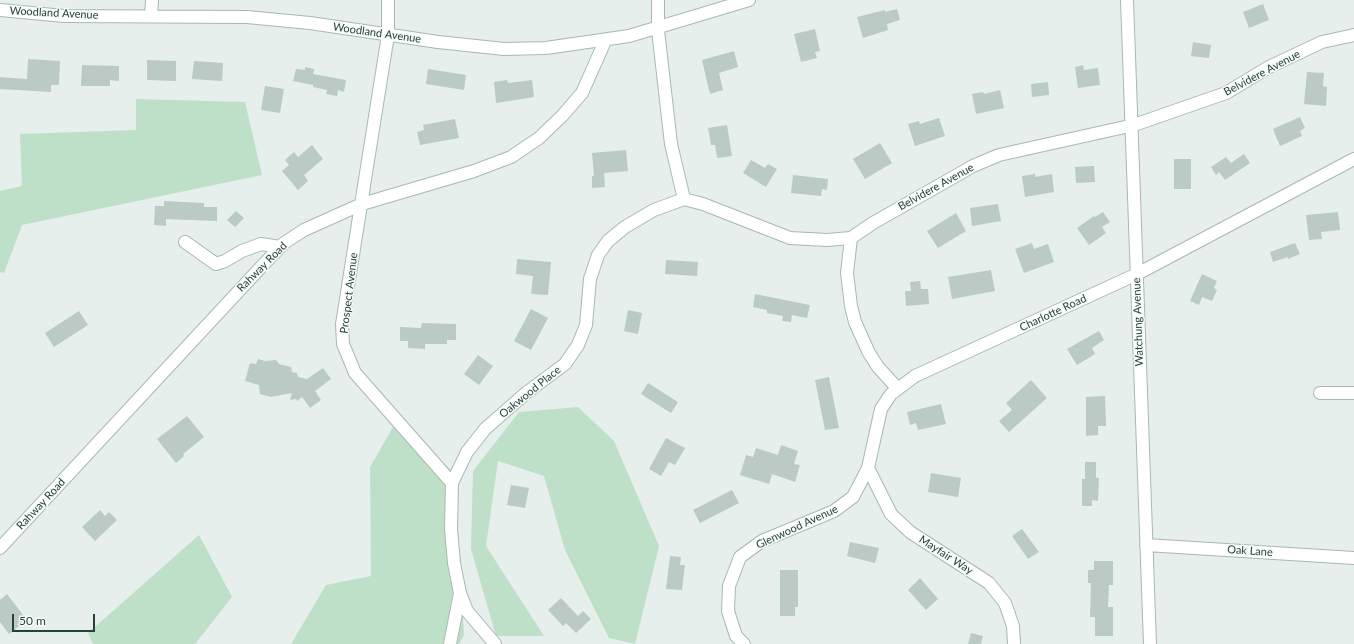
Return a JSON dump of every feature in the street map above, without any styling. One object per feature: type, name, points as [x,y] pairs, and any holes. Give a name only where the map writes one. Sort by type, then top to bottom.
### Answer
[{"type":"street","points":[[151,16],[152,0]]},
{"type":"street","name":"Prospect Avenue","points":[[388,0],[388,34],[342,324],[343,344],[355,373],[452,483]]},
{"type":"street","points":[[658,0],[658,27],[671,144],[684,199],[703,204],[790,238],[827,240],[851,238],[848,273],[850,300],[855,322],[869,353],[878,367],[898,389]]},
{"type":"street","name":"Woodland Avenue","points":[[0,10],[64,16],[247,17],[310,23],[438,42],[504,49],[546,48],[629,36],[749,0]]},
{"type":"street","name":"Watchung Avenue","points":[[1127,0],[1150,644]]},
{"type":"street","name":"Belvidere Avenue","points":[[851,238],[872,223],[973,166],[999,155],[1131,126],[1226,93],[1269,67],[1322,42],[1354,35]]},
{"type":"street","name":"Rahway Road","points":[[0,548],[280,247],[304,230],[362,204],[474,171],[511,157],[539,138],[562,116],[582,93],[606,39]]},
{"type":"street","name":"Charlotte Road","points":[[898,389],[915,376],[1137,274],[1354,159]]},
{"type":"street","name":"Oakwood Place","points":[[452,483],[467,452],[485,429],[526,393],[565,364],[578,345],[586,325],[590,279],[598,255],[608,241],[625,227],[654,210],[684,199]]},
{"type":"street","points":[[185,242],[216,264],[260,244],[280,247]]},
{"type":"street","name":"Glenwood Avenue","points":[[744,644],[736,636],[728,611],[729,586],[740,557],[762,541],[834,512],[853,497],[868,468],[882,409],[891,394],[898,389]]},
{"type":"street","points":[[1320,393],[1354,392]]},
{"type":"street","name":"Mayfair Way","points":[[868,468],[890,514],[910,532],[989,583],[1005,603],[1013,626],[1014,644]]},
{"type":"street","points":[[452,483],[451,528],[454,563],[460,593],[467,611],[495,644]]},
{"type":"street","name":"Oak Lane","points":[[1146,545],[1354,558]]},
{"type":"street","points":[[450,644],[460,593]]},
{"type":"green space","points":[[136,99],[245,102],[262,175],[22,225],[4,273],[0,272],[0,191],[22,186],[20,134],[136,130]]},
{"type":"green space","points":[[578,407],[614,441],[659,546],[635,644],[609,638],[565,550],[544,476],[498,461],[486,546],[544,636],[496,636],[471,549],[473,471],[519,412]]},
{"type":"green space","points":[[397,420],[455,474],[464,635],[459,644],[291,644],[326,585],[371,576],[370,467]]},
{"type":"green space","points":[[199,535],[232,597],[195,644],[93,644],[88,633]]},
{"type":"building","points":[[1263,4],[1269,20],[1249,28],[1243,12]]},
{"type":"building","points":[[897,9],[900,20],[887,24],[888,30],[863,38],[857,17],[885,10],[885,12]]},
{"type":"building","points":[[815,29],[820,51],[815,52],[817,58],[801,62],[794,34]]},
{"type":"building","points":[[1193,42],[1211,45],[1209,58],[1191,56]]},
{"type":"building","points":[[734,51],[738,67],[719,73],[723,90],[710,94],[702,60]]},
{"type":"building","points":[[28,59],[60,61],[59,85],[51,85],[51,92],[0,89],[0,77],[27,79]]},
{"type":"building","points":[[147,60],[176,61],[176,81],[147,80]]},
{"type":"building","points":[[194,61],[223,63],[222,81],[192,79]]},
{"type":"building","points":[[82,65],[119,66],[119,81],[110,80],[110,86],[81,86]]},
{"type":"building","points":[[1083,65],[1084,70],[1098,68],[1100,85],[1078,88],[1075,67]]},
{"type":"building","points":[[305,67],[314,69],[313,74],[346,80],[344,92],[338,90],[337,96],[326,94],[327,90],[313,87],[313,85],[293,81],[296,69],[305,70]]},
{"type":"building","points":[[428,69],[466,75],[464,90],[426,84]]},
{"type":"building","points":[[1307,72],[1324,73],[1323,86],[1327,87],[1326,106],[1304,104]]},
{"type":"building","points":[[507,80],[508,83],[532,80],[534,97],[496,103],[494,82]]},
{"type":"building","points":[[1048,82],[1049,95],[1032,97],[1031,84]]},
{"type":"building","points":[[265,86],[284,89],[280,113],[261,110]]},
{"type":"building","points":[[1000,90],[1004,108],[976,114],[972,94],[983,92],[984,94]]},
{"type":"building","points":[[1300,117],[1305,128],[1300,131],[1302,136],[1280,146],[1273,129]]},
{"type":"building","points":[[939,118],[945,136],[915,146],[908,124],[919,121],[920,124]]},
{"type":"building","points":[[455,119],[459,138],[420,145],[417,132],[424,130],[423,125]]},
{"type":"building","points":[[727,125],[732,156],[717,158],[715,145],[711,145],[708,128]]},
{"type":"building","points":[[880,143],[892,163],[865,179],[853,159]]},
{"type":"building","points":[[312,145],[323,159],[304,175],[308,181],[298,190],[282,171],[289,165],[285,160],[294,152],[298,157]]},
{"type":"building","points":[[626,150],[628,171],[604,173],[605,187],[592,188],[592,176],[594,176],[592,153]]},
{"type":"building","points":[[1244,154],[1250,163],[1225,180],[1219,172],[1216,175],[1211,167],[1226,157],[1231,163]]},
{"type":"building","points":[[1174,159],[1191,159],[1191,189],[1174,189]]},
{"type":"building","points":[[751,160],[765,168],[768,164],[777,169],[766,187],[743,173]]},
{"type":"building","points":[[1094,166],[1095,182],[1076,183],[1075,167]]},
{"type":"building","points":[[1035,174],[1035,177],[1052,174],[1054,192],[1025,197],[1022,176]]},
{"type":"building","points":[[793,175],[828,179],[827,190],[822,189],[821,196],[791,193]]},
{"type":"building","points":[[164,201],[204,203],[204,207],[217,207],[217,221],[166,219],[166,226],[154,225],[155,206],[164,206]]},
{"type":"building","points":[[998,204],[1001,221],[972,226],[970,208]]},
{"type":"building","points":[[236,211],[244,218],[235,227],[227,220]]},
{"type":"building","points":[[1103,212],[1110,222],[1102,227],[1106,233],[1089,245],[1077,228],[1094,216],[1095,217]]},
{"type":"building","points":[[1338,212],[1340,230],[1321,232],[1322,239],[1309,240],[1306,215]]},
{"type":"building","points":[[956,213],[966,231],[938,248],[927,231]]},
{"type":"building","points":[[1032,243],[1034,249],[1048,244],[1054,262],[1024,273],[1015,249]]},
{"type":"building","points":[[1295,243],[1300,254],[1288,259],[1288,257],[1273,262],[1270,252]]},
{"type":"building","points":[[517,259],[551,262],[548,295],[531,294],[533,276],[516,274]]},
{"type":"building","points":[[666,260],[698,262],[697,276],[665,274]]},
{"type":"building","points":[[991,270],[995,291],[952,299],[948,277]]},
{"type":"building","points":[[1202,274],[1217,281],[1214,288],[1217,290],[1212,301],[1202,297],[1199,305],[1190,301]]},
{"type":"building","points":[[920,281],[921,289],[928,289],[929,304],[906,306],[905,291],[911,291],[910,282]]},
{"type":"building","points":[[755,294],[810,305],[807,318],[792,315],[791,322],[782,321],[783,316],[767,313],[767,310],[753,307]]},
{"type":"building","points":[[531,309],[548,318],[531,350],[514,341]]},
{"type":"building","points":[[628,310],[642,313],[638,334],[624,331]]},
{"type":"building","points":[[79,311],[88,325],[54,347],[45,333]]},
{"type":"building","points":[[422,323],[456,324],[456,340],[447,340],[447,344],[425,344],[425,349],[408,348],[408,341],[400,341],[400,327],[421,328]]},
{"type":"building","points":[[1099,331],[1104,340],[1092,348],[1095,354],[1077,365],[1067,349]]},
{"type":"building","points":[[478,355],[493,366],[479,385],[464,374]]},
{"type":"building","points":[[258,359],[265,361],[276,360],[279,364],[291,367],[292,372],[297,373],[298,377],[307,379],[323,368],[331,379],[315,391],[321,400],[310,408],[302,397],[297,401],[296,399],[290,400],[292,393],[271,397],[260,394],[259,385],[245,381],[250,363],[256,364]]},
{"type":"building","points":[[829,377],[839,428],[825,430],[815,380]]},
{"type":"building","points":[[1031,380],[1047,398],[1009,432],[999,421],[1012,410],[1006,403]]},
{"type":"building","points":[[648,383],[678,402],[671,413],[641,394]]},
{"type":"building","points":[[1105,396],[1106,426],[1098,426],[1098,435],[1086,436],[1086,397]]},
{"type":"building","points":[[941,404],[946,424],[918,430],[916,423],[910,425],[907,412]]},
{"type":"building","points":[[187,416],[204,437],[183,454],[184,456],[176,463],[157,439]]},
{"type":"building","points":[[666,438],[685,448],[675,465],[669,462],[661,476],[649,469]]},
{"type":"building","points":[[781,445],[798,451],[794,464],[800,465],[795,482],[772,474],[769,484],[740,475],[746,455],[753,457],[756,448],[778,455]]},
{"type":"building","points":[[1085,462],[1096,462],[1096,478],[1099,478],[1098,501],[1092,500],[1092,506],[1082,506],[1082,479],[1085,479]]},
{"type":"building","points":[[931,473],[961,478],[958,497],[928,492]]},
{"type":"building","points":[[511,485],[529,488],[525,508],[507,505]]},
{"type":"building","points":[[732,490],[739,503],[700,523],[693,510]]},
{"type":"building","points":[[100,510],[105,516],[109,512],[117,520],[95,541],[82,527]]},
{"type":"building","points":[[1022,529],[1039,552],[1028,559],[1012,536]]},
{"type":"building","points":[[850,542],[879,548],[875,563],[847,556]]},
{"type":"building","points":[[670,556],[681,557],[680,565],[685,565],[682,590],[666,589]]},
{"type":"building","points":[[1094,561],[1113,561],[1113,585],[1109,585],[1108,607],[1113,607],[1113,636],[1095,636],[1095,617],[1090,617],[1091,583],[1088,583],[1088,570],[1094,570]]},
{"type":"building","points":[[780,570],[798,570],[798,607],[795,607],[795,616],[780,616]]},
{"type":"building","points":[[920,578],[938,599],[926,610],[908,590]]},
{"type":"building","points":[[7,594],[27,620],[9,634],[0,622],[0,600]]},
{"type":"building","points":[[561,598],[578,616],[583,611],[591,619],[576,633],[566,623],[563,626],[548,610]]},
{"type":"building","points":[[971,633],[983,636],[981,644],[968,644]]}]
